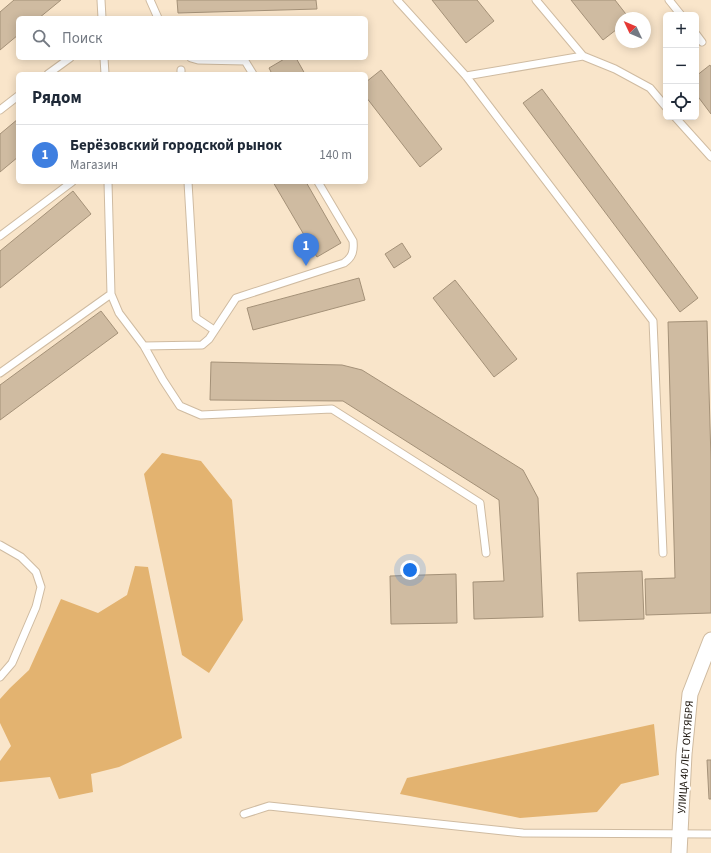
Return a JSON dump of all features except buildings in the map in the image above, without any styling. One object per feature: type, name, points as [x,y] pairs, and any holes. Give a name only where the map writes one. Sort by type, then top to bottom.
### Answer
[{"type":"street","name":"УЛИЦА 40 ЛЕТ ОКТЯБРЯ","points":[[679,853],[684,754],[690,694],[711,640]]},
{"type":"lane","points":[[101,0],[102,16]]},
{"type":"lane","points":[[150,0],[157,16]]},
{"type":"lane","points":[[397,0],[466,76],[653,321],[663,553]]},
{"type":"lane","points":[[536,0],[583,56],[615,69],[650,88],[663,103]]},
{"type":"lane","points":[[669,0],[679,12]]},
{"type":"lane","points":[[699,38],[702,42]]},
{"type":"lane","points":[[466,76],[583,56]]},
{"type":"lane","points":[[51,72],[67,60]]},
{"type":"lane","points":[[104,60],[105,72]]},
{"type":"lane","points":[[198,60],[245,61],[252,72]]},
{"type":"lane","points":[[0,110],[16,98]]},
{"type":"lane","points":[[678,120],[711,157]]},
{"type":"lane","points":[[0,236],[69,184]]},
{"type":"lane","points":[[108,184],[111,294],[119,313],[144,346],[163,380],[180,406],[201,415],[332,409],[480,503],[486,553]]},
{"type":"lane","points":[[188,184],[196,318],[214,330]]},
{"type":"lane","points":[[144,346],[202,345],[209,339],[236,298],[344,263],[348,260],[354,251],[353,240],[319,184]]},
{"type":"lane","points":[[0,373],[111,294]]},
{"type":"lane","points":[[0,545],[21,557],[36,572],[41,587],[36,607],[12,663],[0,677]]},
{"type":"lane","points":[[244,814],[268,806],[523,833],[711,834]]},
{"type":"shaded area","points":[[162,453],[201,461],[232,500],[243,620],[209,673],[182,655],[144,474]]},
{"type":"shaded area","points":[[135,566],[148,567],[182,738],[119,767],[91,774],[93,792],[59,799],[50,777],[0,782],[0,761],[11,746],[0,723],[0,699],[29,670],[61,599],[98,613],[127,595]]},
{"type":"shaded area","points":[[654,724],[659,775],[621,784],[597,812],[520,818],[400,794],[407,778]]},
{"type":"place","name":"Берёзовский городской рынок","points":[[306,266]]}]
